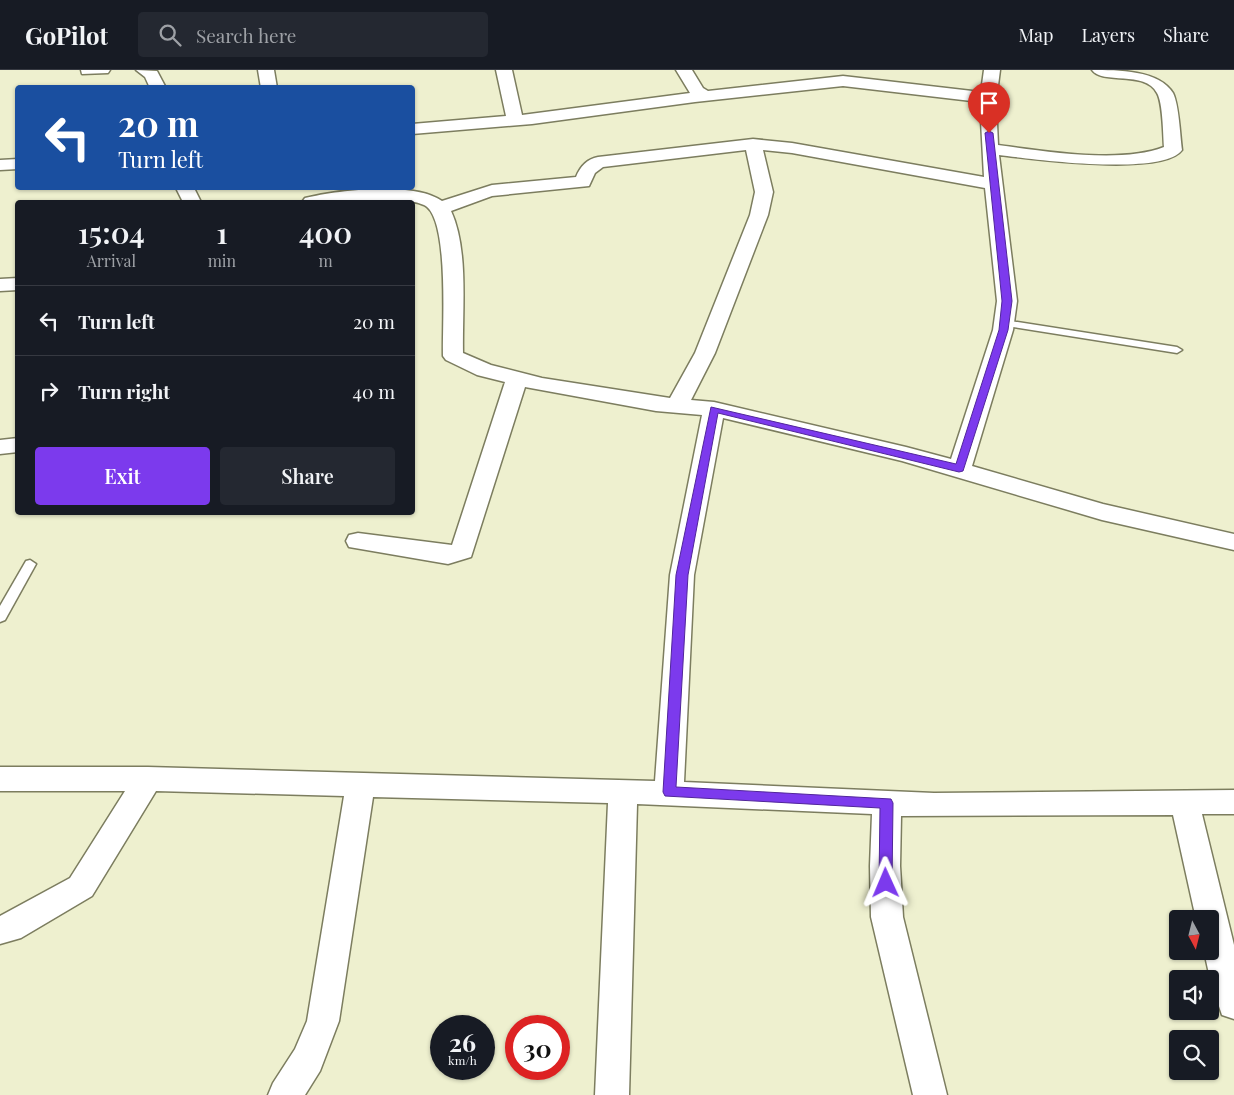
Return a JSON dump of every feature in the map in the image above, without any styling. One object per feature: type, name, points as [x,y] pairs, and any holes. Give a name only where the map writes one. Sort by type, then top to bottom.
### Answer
[{"type":"street","points":[[144,70],[151,74],[156,85]]},
{"type":"street","points":[[266,70],[268,85]]},
{"type":"street","points":[[504,70],[514,120]]},
{"type":"street","points":[[684,70],[699,95]]},
{"type":"street","points":[[959,469],[1004,323],[1007,301],[990,149],[988,98],[992,70]]},
{"type":"street","points":[[990,149],[1087,159],[1152,158],[1167,154],[1173,150],[1166,94],[1157,82],[1145,73],[1100,70]]},
{"type":"street","points":[[415,128],[514,120],[845,75],[988,98]]},
{"type":"street","points":[[441,209],[468,196],[501,188],[582,182],[588,171],[598,162],[753,144],[792,148],[995,184]]},
{"type":"street","points":[[677,406],[705,354],[759,215],[764,192],[753,144]]},
{"type":"street","points":[[0,165],[15,164]]},
{"type":"street","points":[[327,200],[358,196],[398,196],[428,200],[441,209],[450,231],[453,356],[484,370],[570,390],[677,406],[714,409],[959,469],[1102,512],[1234,542]]},
{"type":"street","points":[[0,285],[15,284]]},
{"type":"street","points":[[358,541],[448,555],[462,551],[517,378]]},
{"type":"street","points":[[669,792],[682,575],[714,409]]},
{"type":"street","points":[[0,447],[15,445]]},
{"type":"street","points":[[0,779],[148,779],[669,792],[887,803],[1234,802]]},
{"type":"street","points":[[0,930],[10,928],[81,887],[148,779]]},
{"type":"street","points":[[285,1095],[308,1059],[323,1021],[360,785]]},
{"type":"street","points":[[612,1095],[623,792]]},
{"type":"street","points":[[887,803],[885,866],[887,917],[930,1095]]},
{"type":"street","points":[[1185,803],[1226,983],[1234,1004]]},
{"type":"lane","points":[[1004,323],[1177,350]]},
{"type":"lane","points":[[0,617],[30,564]]},
{"type":"route","points":[[886,883],[887,803],[669,792],[682,575],[714,409],[906,454],[959,469],[1003,330],[1007,301],[989,133]]}]
